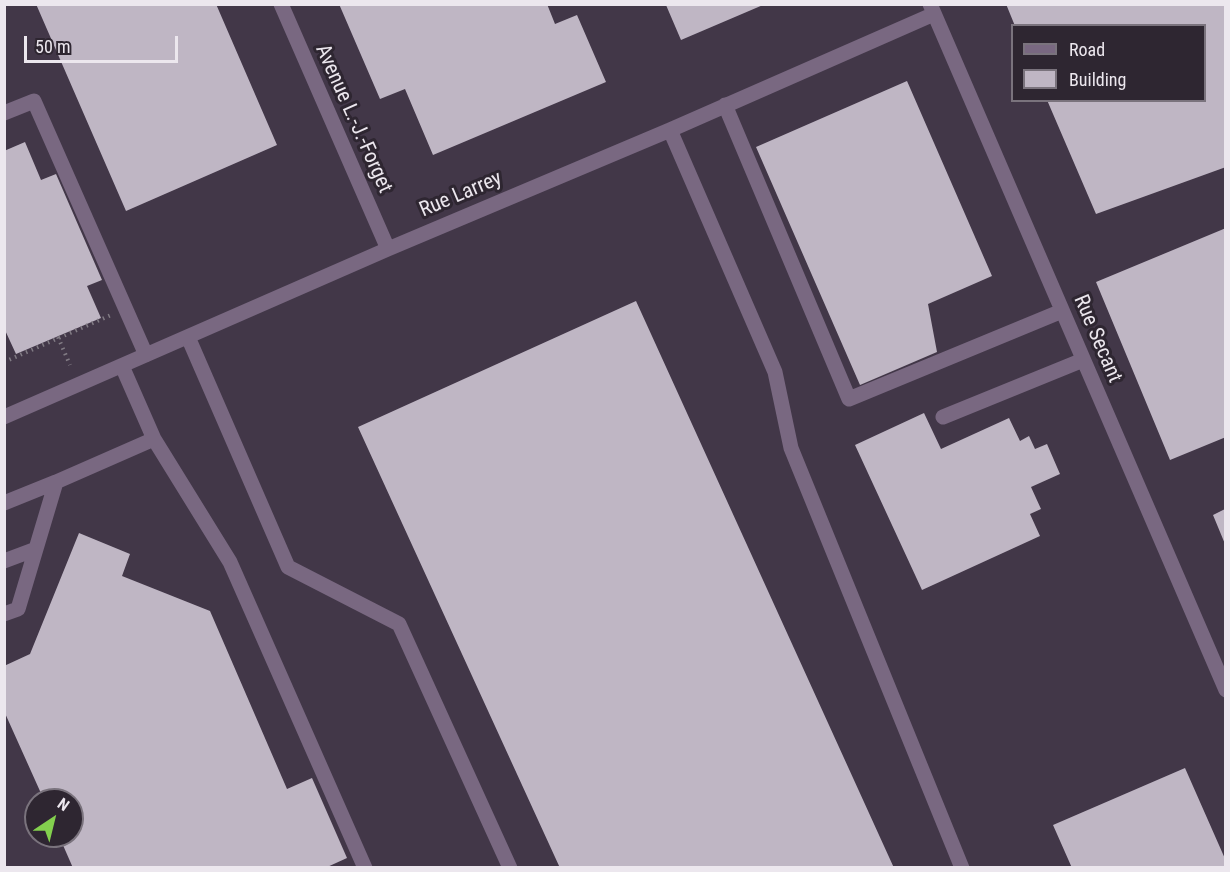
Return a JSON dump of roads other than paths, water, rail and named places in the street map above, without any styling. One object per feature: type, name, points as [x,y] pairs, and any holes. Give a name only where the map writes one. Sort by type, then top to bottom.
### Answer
[{"type":"street","name":"Avenue L.-J.-Forget","points":[[280,4],[388,249]]},
{"type":"street","name":"Rue Larrey","points":[[4,417],[388,249],[670,130],[932,9]]},
{"type":"street","name":"Rue Secant","points":[[932,9],[1226,690]]},
{"type":"street","points":[[4,113],[34,101],[146,356]]},
{"type":"street","points":[[725,105],[849,399],[1062,311]]},
{"type":"street","points":[[670,130],[775,372],[791,448],[962,867]]},
{"type":"street","points":[[188,337],[288,567],[399,624],[510,867]]},
{"type":"street","points":[[943,417],[1083,360]]},
{"type":"street","points":[[122,366],[154,439],[230,562],[365,867]]},
{"type":"street","points":[[4,503],[154,439]]},
{"type":"street","points":[[4,614],[18,609],[56,482]]},
{"type":"street","points":[[4,561],[36,549]]}]
